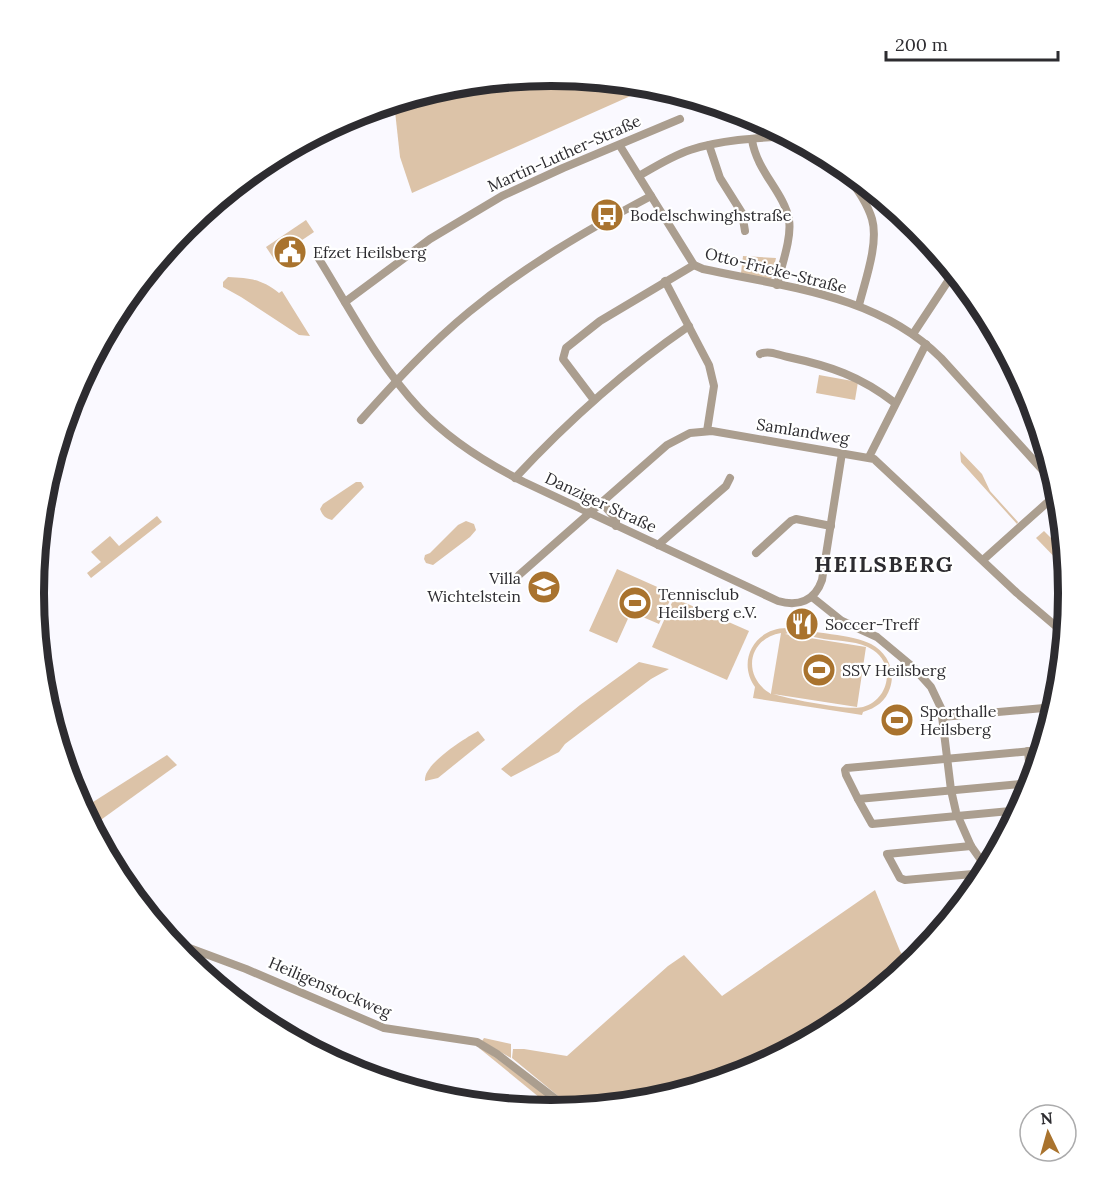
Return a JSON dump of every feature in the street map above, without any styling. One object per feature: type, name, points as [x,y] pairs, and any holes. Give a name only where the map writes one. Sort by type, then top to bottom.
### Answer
[{"type":"street","name":"Martin-Luther-Straße","points":[[345,302],[414,250],[482,207],[541,178],[680,119]]},
{"type":"street","points":[[639,176],[675,156],[709,146],[774,138]]},
{"type":"street","points":[[752,140],[759,164],[782,202],[789,222],[789,234],[777,285]]},
{"type":"street","name":"Otto-Fricke-Straße","points":[[620,146],[694,265],[703,269],[822,295],[884,316],[913,334],[941,358],[1043,472]]},
{"type":"street","points":[[709,146],[723,184],[742,213],[745,231]]},
{"type":"street","points":[[854,187],[868,209],[874,229],[859,306]]},
{"type":"street","points":[[361,420],[396,381],[455,324],[507,283],[578,236],[651,196]]},
{"type":"street","name":"Danziger Straße","points":[[319,259],[396,381],[420,410],[484,460],[515,478],[778,601],[798,604],[812,597]]},
{"type":"street","points":[[594,400],[563,359],[564,351],[600,321],[694,265]]},
{"type":"street","points":[[913,334],[949,279]]},
{"type":"street","points":[[665,281],[706,356],[713,382],[713,398],[707,431]]},
{"type":"street","points":[[515,478],[594,400],[689,326]]},
{"type":"street","points":[[869,457],[926,344]]},
{"type":"street","points":[[760,354],[765,352],[846,372],[871,385],[895,403]]},
{"type":"street","name":"Samlandweg","points":[[519,575],[667,445],[688,434],[707,431],[869,457],[885,466],[1057,627]]},
{"type":"street","points":[[842,453],[822,580],[812,597],[848,624],[870,633],[905,661],[931,687],[939,702],[951,790],[958,816],[971,846],[981,862]]},
{"type":"street","points":[[658,545],[726,486],[730,478]]},
{"type":"street","points":[[983,560],[1049,495]]},
{"type":"street","points":[[602,503],[616,519],[616,526]]},
{"type":"street","points":[[756,553],[796,519],[831,526]]},
{"type":"street","points":[[942,717],[1045,708]]},
{"type":"street","points":[[1028,751],[1029,764]]},
{"type":"street","points":[[1009,811],[872,824],[845,772],[847,768],[1034,751]]},
{"type":"street","points":[[858,799],[1021,786]]},
{"type":"street","points":[[971,846],[887,854],[900,878],[905,880],[974,874]]},
{"type":"street","name":"Heiligenstockweg","points":[[187,947],[246,969],[384,1028],[477,1042],[497,1054],[558,1101]]},
{"type":"shaded area","points":[[518,87],[584,87],[636,93],[412,193],[400,157],[395,111],[420,103],[485,90]]},
{"type":"shaded area","points":[[306,220],[314,232],[274,259],[266,247]]},
{"type":"shaded area","points":[[743,256],[776,258],[771,280],[741,273]]},
{"type":"shaded area","points":[[228,277],[255,280],[279,293],[282,291],[310,336],[299,335],[223,287],[223,282]]},
{"type":"shaded area","points":[[819,375],[858,382],[855,400],[816,393]]},
{"type":"shaded area","points":[[960,451],[982,474],[990,491],[1018,522],[1017,524],[961,462]]},
{"type":"shaded area","points":[[356,482],[361,482],[364,487],[332,520],[324,516],[320,509],[323,504]]},
{"type":"shaded area","points":[[157,516],[162,522],[91,578],[87,573],[101,562],[91,552],[110,536],[119,546]]},
{"type":"shaded area","points":[[466,521],[474,524],[476,530],[470,537],[433,565],[426,563],[425,555],[430,553],[458,525]]},
{"type":"shaded area","points":[[1044,531],[1055,542],[1057,560],[1036,538]]},
{"type":"shaded area","name":"Tennisclub Heilsberg e.V.","points":[[617,569],[673,594],[659,624],[631,612],[617,643],[589,631]]},
{"type":"shaded area","points":[[674,598],[749,631],[727,680],[652,647]]},
{"type":"shaded area","name":"SSV Heilsberg","points":[[788,628],[843,636],[877,647],[886,657],[891,669],[892,682],[886,697],[862,715],[753,698],[755,687],[748,666],[752,647],[758,639],[777,629]],"holes":[[[781,633],[771,693],[771,694],[756,678],[752,669],[752,659],[761,643]],[[785,634],[798,634],[868,647],[880,656],[885,664],[887,673],[884,690],[872,703],[856,708],[819,704],[773,694],[857,707],[866,647]]]},
{"type":"shaded area","points":[[639,662],[669,669],[651,679],[565,744],[559,752],[511,777],[501,769],[580,705]]},
{"type":"shaded area","points":[[478,731],[485,740],[438,778],[425,781],[430,767],[437,760]]},
{"type":"shaded area","points":[[167,755],[177,765],[98,822],[90,804]]},
{"type":"shaded area","points":[[875,890],[904,957],[860,996],[805,1033],[745,1062],[682,1084],[617,1097],[564,1101],[512,1058],[513,1049],[567,1056],[668,966],[684,955],[722,996]]},
{"type":"shaded area","points":[[484,1038],[511,1044],[511,1058],[482,1041]]},
{"type":"shaded area","points":[[481,1047],[554,1101],[544,1101],[479,1048]]},
{"type":"place","name":"Bodelschwinghstraße","points":[[607,215]]},
{"type":"place","name":"Efzet Heilsberg","points":[[290,252]]},
{"type":"place","name":"Villa Wichtelstein","points":[[544,587]]},
{"type":"place","name":"Tennisclub Heilsberg e.V.","points":[[635,603]]},
{"type":"place","name":"Soccer-Treff","points":[[802,624]]},
{"type":"place","name":"SSV Heilsberg","points":[[819,670]]},
{"type":"place","name":"Sporthalle Heilsberg","points":[[897,720]]},
{"type":"district","name":"HEILSBERG","points":[[884,564]]}]
